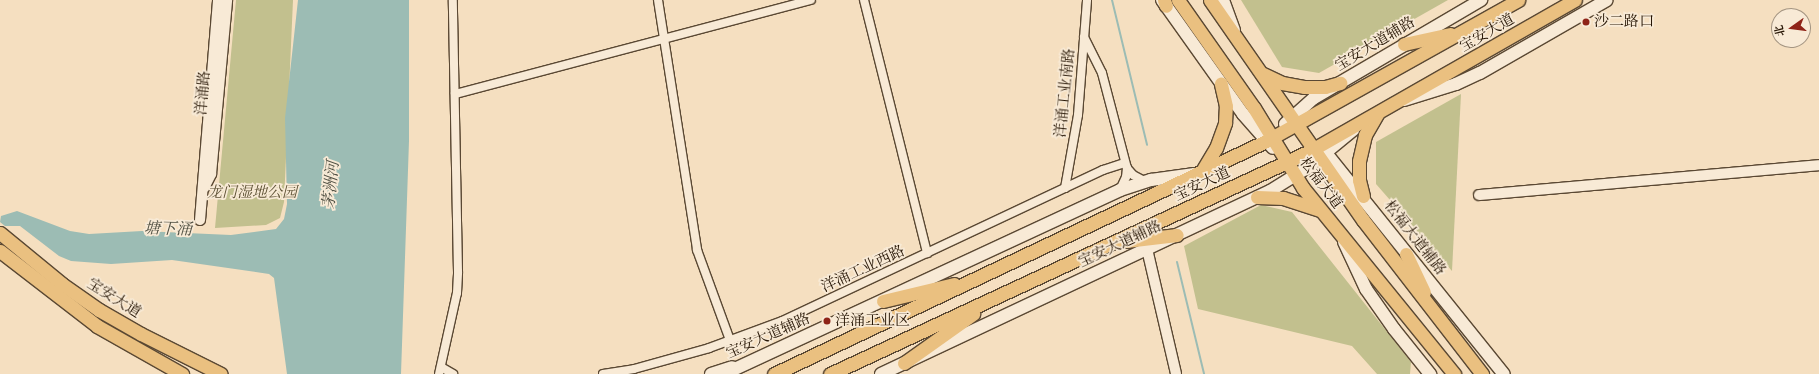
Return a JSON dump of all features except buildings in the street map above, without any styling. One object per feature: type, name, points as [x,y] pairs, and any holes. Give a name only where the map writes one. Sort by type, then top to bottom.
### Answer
[{"type":"main road","name":"松福大道","points":[[1178,0],[1295,176],[1322,212],[1454,374]]},
{"type":"main road","name":"松福大道","points":[[1210,0],[1435,315],[1482,374]]},
{"type":"main road","points":[[1223,0],[1237,38]]},
{"type":"main road","name":"宝安大道辅路","points":[[1295,121],[1314,98],[1481,0]]},
{"type":"main road","name":"宝安大道","points":[[774,374],[988,274],[1269,139],[1295,121],[1518,0]]},
{"type":"main road","name":"宝安大道","points":[[830,374],[1286,162],[1320,152],[1361,123],[1575,0]]},
{"type":"main road","points":[[1397,102],[1434,92],[1480,73],[1607,0]]},
{"type":"main road","points":[[1164,2],[1221,84],[1269,139]]},
{"type":"main road","points":[[1404,44],[1465,30]]},
{"type":"main road","points":[[1261,73],[1282,83],[1304,87],[1320,88],[1340,83]]},
{"type":"main road","points":[[1200,173],[1216,148],[1226,123],[1226,106],[1221,84]]},
{"type":"main road","points":[[1363,196],[1359,180],[1359,161],[1366,135],[1377,114]]},
{"type":"main road","name":"宝安大道辅路","points":[[881,374],[1257,197],[1295,176],[1320,152]]},
{"type":"main road","name":"松福大道辅路","points":[[1320,152],[1363,196],[1406,254],[1504,374]]},
{"type":"main road","name":"宝安大道辅路","points":[[724,374],[1120,190],[1146,182],[1200,173]]},
{"type":"main road","points":[[1257,197],[1283,198],[1322,212]]},
{"type":"main road","name":"宝安大道","points":[[0,232],[62,284],[99,310],[141,334],[221,374]]},
{"type":"main road","points":[[1340,234],[1366,289],[1394,329],[1430,374]]},
{"type":"main road","points":[[1111,244],[1177,235]]},
{"type":"main road","name":"宝安大道","points":[[0,251],[97,326],[182,374]]},
{"type":"main road","points":[[1406,254],[1435,315]]},
{"type":"main road","points":[[883,301],[988,274]]},
{"type":"main road","points":[[904,363],[1000,295]]},
{"type":"main road","points":[[711,374],[750,361]]},
{"type":"street","name":"洋涌路","points":[[200,220],[204,188],[202,173],[218,0]]},
{"type":"street","name":"洋涌路","points":[[204,188],[211,174],[227,0]]},
{"type":"street","points":[[453,0],[458,272],[457,293],[440,370],[453,374]]},
{"type":"street","points":[[658,0],[696,250],[730,340]]},
{"type":"street","points":[[455,94],[811,0]]},
{"type":"street","points":[[864,0],[927,253]]},
{"type":"street","name":"洋涌工业南路","points":[[1065,188],[1078,115],[1087,0]]},
{"type":"street","points":[[1084,36],[1102,73],[1126,165],[1126,177],[1120,190]]},
{"type":"street","points":[[1126,165],[1137,178],[1146,182]]},
{"type":"street","name":"洋涌工业西路","points":[[603,374],[655,363],[730,340],[808,310],[1103,170],[1126,165]]},
{"type":"street","points":[[1479,195],[1819,165]]},
{"type":"street","points":[[1147,249],[1176,374]]},
{"type":"green space","name":"龙门湿地公园","points":[[236,0],[293,0],[284,202],[280,218],[266,225],[215,228]]},
{"type":"green space","points":[[1241,0],[1448,0],[1319,73],[1282,67]]},
{"type":"green space","points":[[1461,94],[1452,271],[1376,184],[1376,142]]},
{"type":"green space","points":[[1261,205],[1292,212],[1411,362],[1410,374],[1377,374],[1352,346],[1198,309],[1184,246]]},
{"type":"water","name":"茅洲河","points":[[298,0],[409,0],[409,141],[401,374],[287,374],[274,278],[269,274],[172,260],[111,264],[71,261],[59,256],[20,226],[5,226],[0,222],[1,216],[17,211],[70,231],[89,234],[142,231],[231,235],[276,229],[284,219],[287,204],[285,118]]},
{"type":"waterway","points":[[1112,0],[1147,145]]},
{"type":"waterway","points":[[1177,262],[1204,374]]},
{"type":"place","name":"沙二路口","points":[[1586,22]]},
{"type":"place","name":"洋涌工业区","points":[[827,321]]},
{"type":"water label","name":"塘下涌","points":[[168,229]]}]
